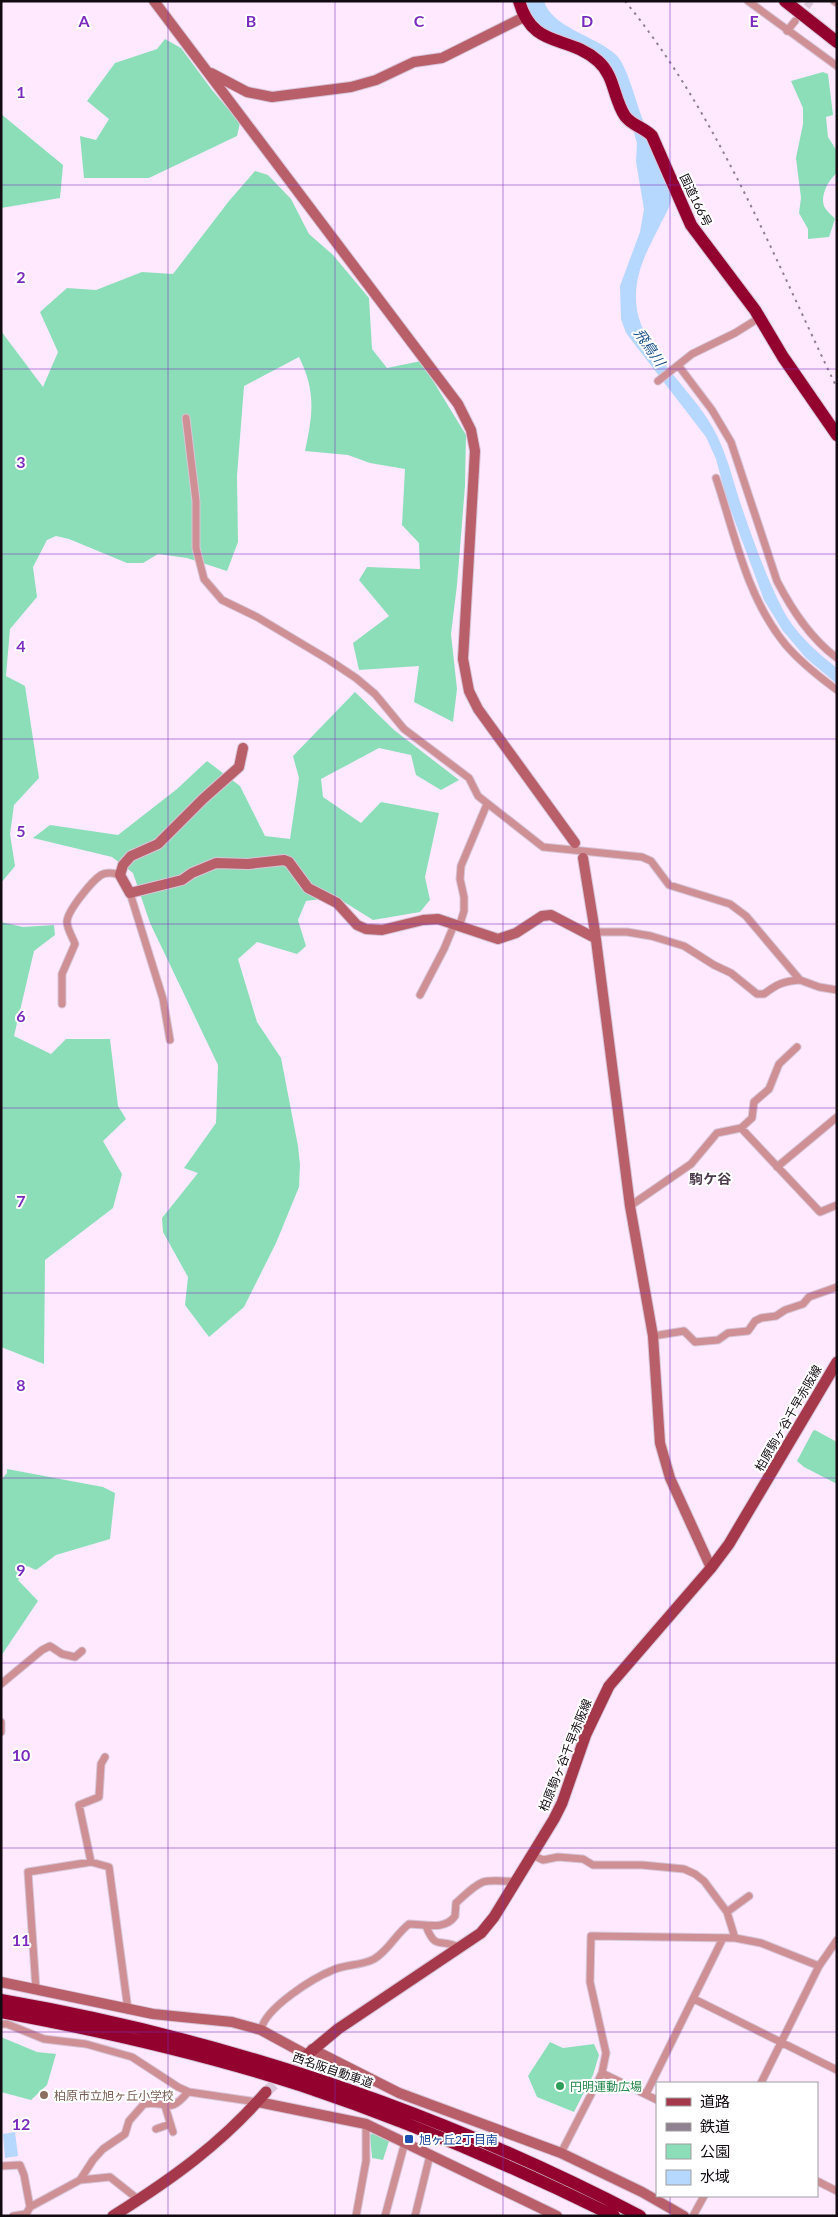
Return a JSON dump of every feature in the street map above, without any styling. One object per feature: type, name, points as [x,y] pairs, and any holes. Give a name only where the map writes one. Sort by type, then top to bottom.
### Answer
[{"type":"highway","name":"国道166号","points":[[519,1],[524,17],[535,30],[548,38],[582,50],[598,61],[610,76],[625,116],[630,121],[647,130],[652,136],[691,225],[759,318],[783,357],[837,435]]},
{"type":"highway","points":[[785,1],[837,42]]},
{"type":"highway","points":[[793,1],[837,37]]},
{"type":"highway","name":"西名阪自動車道","points":[[1,2000],[96,2018],[172,2036],[245,2056],[351,2090],[526,2159],[640,2216]]},
{"type":"highway","name":"西名阪自動車道","points":[[1,2012],[107,2033],[172,2049],[302,2086],[474,2150],[614,2216]]},
{"type":"main road","name":"柏原駒ヶ谷千早赤阪線","points":[[307,2054],[338,2029],[474,1939],[488,1924],[532,1855],[562,1803],[586,1734],[609,1686],[711,1568],[750,1511],[837,1362]]},
{"type":"main road","points":[[114,2216],[197,2160],[258,2102],[266,2092]]},
{"type":"street","points":[[154,1],[458,404],[471,430],[476,461],[464,640],[464,675],[478,709],[576,843]]},
{"type":"street","points":[[748,1],[837,66]]},
{"type":"street","points":[[208,72],[247,92],[272,97],[351,87],[376,80],[414,62],[442,58],[524,17]]},
{"type":"street","points":[[787,31],[795,21]]},
{"type":"street","points":[[659,380],[692,354],[735,333],[759,318]]},
{"type":"street","points":[[675,367],[712,410],[731,442],[777,581],[787,600],[807,629],[837,658]]},
{"type":"street","points":[[186,418],[196,501],[196,548],[204,579],[222,600],[257,617],[356,678],[375,694],[404,729],[469,778],[478,796],[543,847],[642,857],[651,861],[669,885],[730,904],[746,916],[800,980]]},
{"type":"street","points":[[716,478],[748,576],[772,626],[797,656],[837,690]]},
{"type":"street","points":[[120,875],[123,865],[131,856],[158,844],[239,766],[243,748]]},
{"type":"street","points":[[420,995],[464,911],[464,897],[460,878],[461,866],[487,804]]},
{"type":"street","points":[[583,858],[595,935],[630,1206],[653,1336],[658,1427],[670,1478],[711,1568]]},
{"type":"street","points":[[130,893],[182,880],[192,873],[216,863],[248,864],[284,860],[290,862],[308,888],[337,903],[357,924],[366,929],[382,930],[431,919],[498,938],[516,933],[542,916],[551,915],[595,935],[627,932],[651,936],[684,946],[714,965],[731,973],[757,994],[764,994],[776,984],[800,980],[818,987],[837,990]]},
{"type":"street","points":[[62,1004],[62,974],[75,944],[67,922],[71,911],[101,875],[111,872],[120,875],[130,893],[163,999],[170,1040]]},
{"type":"street","points":[[630,1206],[691,1164],[717,1133],[741,1128],[752,1118],[754,1102],[769,1089],[779,1064],[797,1047]]},
{"type":"street","points":[[777,1167],[837,1117]]},
{"type":"street","points":[[741,1128],[820,1212],[837,1205]]},
{"type":"street","points":[[653,1336],[684,1331],[695,1342],[718,1340],[728,1333],[748,1331],[755,1321],[761,1318],[776,1316],[785,1310],[803,1304],[809,1297],[837,1287]]},
{"type":"street","points":[[1,1684],[42,1650],[50,1646],[62,1654],[75,1657],[82,1651]]},
{"type":"street","points":[[1,1722],[1,1732]]},
{"type":"street","points":[[91,1862],[78,1805],[99,1797],[101,1764],[105,1757]]},
{"type":"street","points":[[532,1855],[544,1860],[558,1857],[583,1859],[593,1865],[642,1865],[684,1869],[704,1881],[727,1912],[735,1938]]},
{"type":"street","points":[[36,1989],[28,1872],[91,1862],[109,1867],[128,2010]]},
{"type":"street","points":[[261,2030],[265,2021],[299,1989],[334,1970],[363,1964],[374,1959],[409,1924],[426,1926],[447,1922],[452,1919],[456,1903],[482,1882],[516,1881]]},
{"type":"street","points":[[727,1912],[749,1896]]},
{"type":"street","points":[[426,1926],[431,1940],[460,1948]]},
{"type":"street","points":[[561,2153],[602,2073],[606,2053],[590,1982],[591,1936],[735,1938],[761,1943],[819,1966]]},
{"type":"street","points":[[646,2094],[723,1938]]},
{"type":"street","points":[[761,2082],[819,1966],[834,1949],[837,1940]]},
{"type":"street","points":[[1,1982],[128,2010],[232,2022],[261,2030],[307,2054],[399,2093],[561,2153],[642,2192],[684,2216]]},
{"type":"street","points":[[694,1999],[837,2070]]},
{"type":"street","points":[[1,2024],[8,2024],[44,2039],[86,2044],[132,2057],[188,2092],[258,2102],[366,2124],[557,2216]]},
{"type":"street","points":[[602,2073],[656,2099]]},
{"type":"street","points":[[80,2180],[103,2149],[125,2134],[129,2121],[144,2104],[165,2106],[178,2104],[188,2092]]},
{"type":"street","points":[[165,2106],[173,2132]]},
{"type":"street","points":[[156,2128],[170,2124]]},
{"type":"street","points":[[356,2216],[366,2161],[366,2124]]},
{"type":"street","points":[[385,2216],[405,2142]]},
{"type":"street","points":[[415,2216],[430,2155]]},
{"type":"street","points":[[1,2166],[20,2165],[24,2175],[30,2207]]},
{"type":"street","points":[[13,2216],[25,2215],[30,2207],[80,2180],[110,2177],[139,2200]]},
{"type":"street","points":[[818,2182],[837,2191]]},
{"type":"street","points":[[693,2216],[703,2197]]},
{"type":"green space","points":[[165,39],[181,48],[212,90],[240,123],[237,136],[149,178],[84,178],[80,136],[96,140],[109,119],[87,101],[115,63],[157,49]]},
{"type":"green space","points":[[823,72],[828,74],[833,115],[826,117],[828,137],[837,151],[837,173],[826,188],[823,202],[825,208],[835,219],[829,237],[808,239],[808,229],[799,213],[801,198],[796,158],[803,124],[803,108],[791,81]]},
{"type":"green space","points":[[1,114],[63,165],[60,198],[1,208]]},
{"type":"green space","points":[[255,171],[268,175],[291,199],[309,234],[333,255],[369,298],[372,349],[387,368],[421,361],[466,435],[465,486],[451,634],[457,689],[453,722],[414,702],[419,666],[359,670],[353,643],[389,616],[359,580],[367,567],[420,569],[419,543],[402,525],[405,469],[370,463],[348,455],[305,451],[310,425],[311,403],[308,381],[299,357],[244,386],[237,476],[238,542],[227,571],[187,558],[158,554],[143,563],[127,563],[69,539],[56,536],[47,540],[33,567],[37,597],[10,629],[6,676],[25,686],[39,778],[14,805],[10,834],[15,866],[1,883],[1,331],[43,387],[58,352],[40,312],[67,288],[96,290],[142,272],[173,274],[229,201]]},
{"type":"green space","points":[[355,692],[394,730],[459,780],[441,790],[416,775],[411,755],[379,748],[321,779],[323,797],[361,823],[381,802],[439,813],[425,877],[430,900],[420,912],[373,920],[336,897],[306,901],[298,920],[306,946],[297,954],[257,942],[238,959],[257,1022],[281,1058],[298,1146],[300,1165],[299,1187],[276,1243],[244,1307],[209,1337],[185,1305],[188,1277],[163,1232],[162,1218],[198,1173],[184,1168],[216,1123],[218,1065],[150,923],[133,873],[112,857],[33,838],[50,825],[118,835],[177,789],[207,761],[240,786],[265,836],[290,839],[299,778],[293,756]]},
{"type":"green space","points":[[1,922],[23,927],[54,925],[55,935],[34,951],[14,1036],[51,1054],[66,1039],[110,1039],[118,1106],[126,1119],[103,1141],[122,1174],[113,1208],[45,1260],[44,1364],[1,1347]]},
{"type":"green space","points":[[815,1430],[837,1442],[837,1484],[804,1467],[797,1461]]},
{"type":"green space","points":[[7,1469],[103,1487],[115,1493],[110,1539],[56,1555],[36,1570],[27,1566],[18,1580],[38,1601],[1,1656],[1,1480],[7,1473]]},
{"type":"green space","points":[[1,2037],[37,2052],[56,2054],[47,2085],[31,2100],[1,2092]]},
{"type":"green space","name":"円明運動広場","points":[[550,2042],[563,2048],[594,2044],[599,2055],[593,2075],[574,2112],[537,2097],[528,2076]]},
{"type":"green space","points":[[374,2132],[390,2138],[383,2160],[372,2158],[370,2135]]},
{"type":"water","name":"飛鳥川","points":[[525,1],[544,1],[548,10],[556,18],[607,48],[621,61],[668,182],[671,196],[669,207],[645,255],[638,276],[636,298],[641,326],[659,356],[694,400],[718,437],[754,541],[776,596],[787,617],[799,633],[837,668],[837,684],[806,658],[783,631],[764,600],[727,500],[716,459],[706,437],[626,333],[621,319],[620,286],[640,232],[644,209],[636,162],[637,143],[616,80],[534,24]]},
{"type":"water","points":[[15,2132],[18,2156],[5,2158],[3,2134]]},
{"type":"tunnel","points":[[800,15],[811,1]]},
{"type":"tunnel","points":[[266,2092],[302,2059]]},
{"type":"railway","points":[[625,1],[658,45],[716,139],[742,188],[837,388]]},
{"type":"place","name":"円明運動広場","points":[[560,2086]]},
{"type":"place","name":"柏原市立旭ヶ丘小学校","points":[[44,2095]]},
{"type":"place","name":"旭ヶ丘2丁目南","points":[[409,2139]]},
{"type":"district","name":"駒ケ谷","points":[[710,1178]]}]
